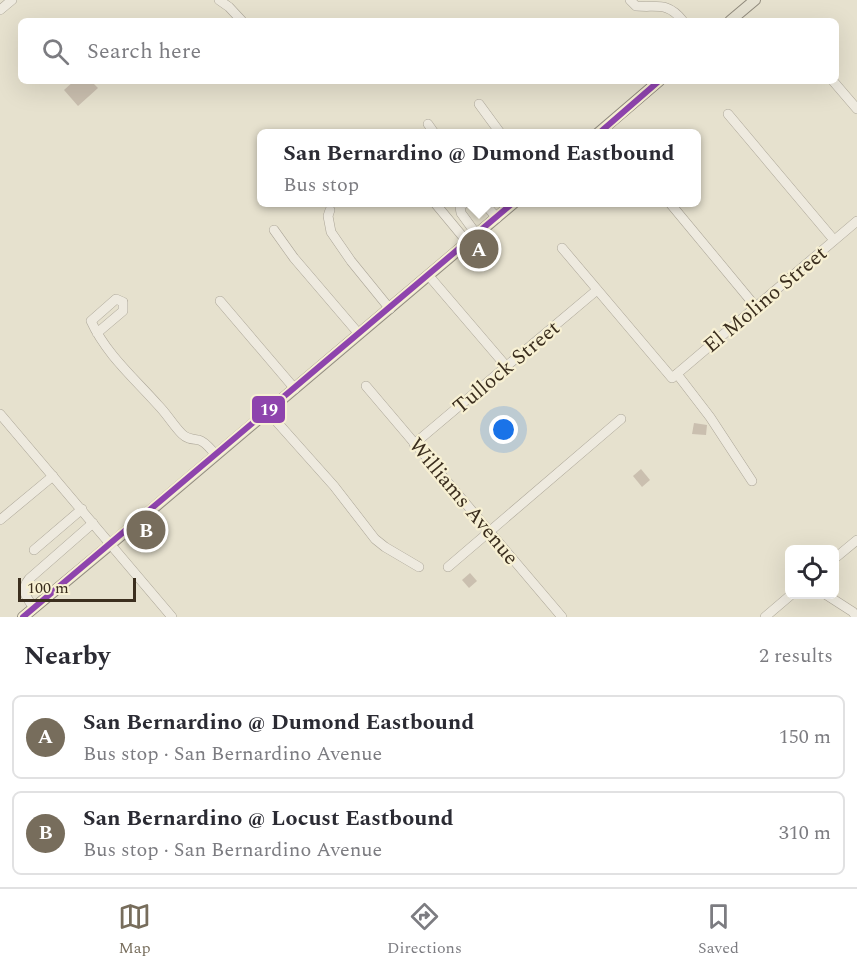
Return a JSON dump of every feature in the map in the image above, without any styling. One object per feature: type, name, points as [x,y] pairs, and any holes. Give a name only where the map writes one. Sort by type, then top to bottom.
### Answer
[{"type":"main road","points":[[734,18],[755,0]]},
{"type":"main road","points":[[606,129],[656,84]]},
{"type":"main road","points":[[23,617],[509,207]]},
{"type":"street","points":[[219,0],[239,18]]},
{"type":"street","points":[[630,0],[636,6],[657,5],[666,8],[680,18]]},
{"type":"street","points":[[836,84],[857,109]]},
{"type":"street","points":[[479,104],[497,129]]},
{"type":"street","points":[[728,114],[834,240]]},
{"type":"street","points":[[428,124],[432,129]]},
{"type":"street","points":[[438,207],[468,243]]},
{"type":"street","points":[[460,207],[461,213],[477,234]]},
{"type":"street","points":[[487,207],[496,218]]},
{"type":"street","points":[[673,207],[756,307]]},
{"type":"street","points":[[330,210],[328,216],[331,232],[390,309]]},
{"type":"street","name":"El Molino Street","points":[[675,376],[857,221]]},
{"type":"street","points":[[274,230],[294,258],[359,334]]},
{"type":"street","points":[[562,248],[710,417],[752,481]]},
{"type":"street","points":[[429,276],[506,366]]},
{"type":"street","name":"Tullock Street","points":[[414,444],[597,290]]},
{"type":"street","points":[[220,301],[295,389]]},
{"type":"street","points":[[97,333],[113,355],[183,436],[193,441],[206,443],[216,456]]},
{"type":"street","name":"Williams Avenue","points":[[366,386],[562,617]]},
{"type":"street","points":[[268,412],[334,486],[375,539],[419,567]]},
{"type":"street","points":[[0,414],[172,617]]},
{"type":"street","points":[[448,567],[621,419]]},
{"type":"street","points":[[0,520],[53,476]]},
{"type":"street","points":[[33,550],[82,509]]},
{"type":"street","points":[[34,608],[25,597],[25,584],[93,523]]},
{"type":"street","points":[[839,555],[856,543]]},
{"type":"street","points":[[765,617],[786,599]]},
{"type":"street","points":[[833,599],[853,612],[856,617]]},
{"type":"building","points":[[71,84],[94,84],[98,88],[78,106],[64,90]]},
{"type":"building","points":[[694,423],[707,425],[706,435],[692,434]]},
{"type":"building","points":[[641,469],[650,480],[642,487],[633,476]]},
{"type":"building","points":[[470,573],[477,581],[469,588],[462,580]]},
{"type":"transit line","name":"19","points":[[604,129],[656,84]]},
{"type":"transit line","name":"19","points":[[23,617],[508,207]]},
{"type":"place","name":"San Bernardino @ Dumond Eastbound","points":[[479,249]]},
{"type":"place","name":"San Bernardino @ Locust Eastbound","points":[[146,530]]}]
